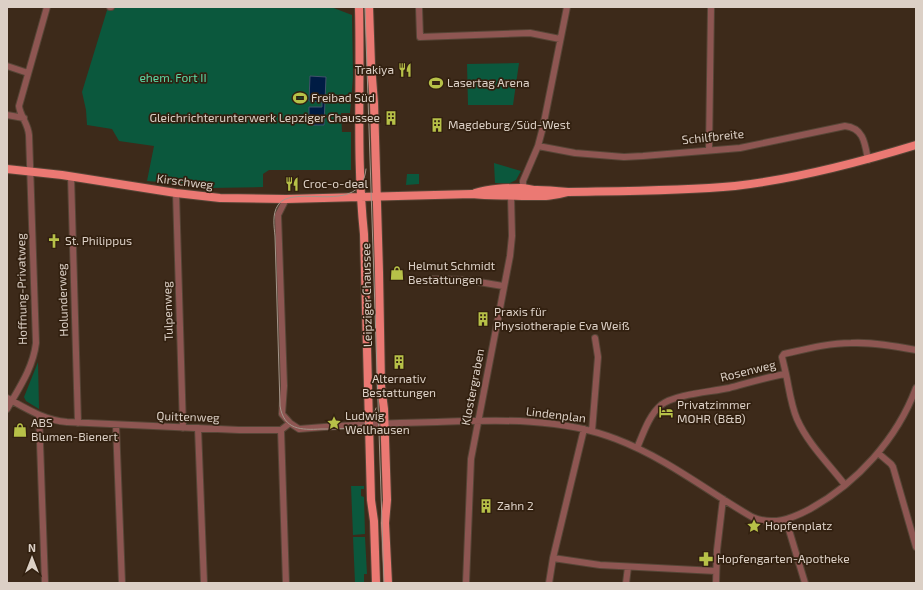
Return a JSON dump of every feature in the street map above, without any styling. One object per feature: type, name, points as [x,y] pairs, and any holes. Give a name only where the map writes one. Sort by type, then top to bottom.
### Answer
[{"type":"main road","name":"Leipziger Chaussee","points":[[359,7],[359,93],[362,196],[371,500],[374,521],[376,583]]},
{"type":"main road","name":"Leipziger Chaussee","points":[[369,7],[377,196],[381,386],[387,500],[385,523],[388,583]]},
{"type":"main road","points":[[362,196],[472,194],[487,196],[511,196],[536,190],[568,192],[691,189],[736,186],[782,179],[868,160],[916,145]]},
{"type":"main road","name":"Kirschweg","points":[[7,169],[71,176],[176,193],[220,198],[286,199],[362,196]]},
{"type":"main road","points":[[472,194],[487,189],[523,192]]},
{"type":"street","name":"Hoffnung-Privatweg","points":[[7,409],[9,399],[30,366],[36,343],[29,132],[19,105],[47,7]]},
{"type":"street","points":[[419,7],[420,37],[530,33],[560,39]]},
{"type":"street","points":[[523,192],[524,181],[538,146],[543,127],[567,7]]},
{"type":"street","points":[[709,150],[711,7]]},
{"type":"street","points":[[7,66],[28,72]]},
{"type":"street","points":[[7,116],[24,118]]},
{"type":"street","name":"Schilfbreite","points":[[538,146],[575,153],[624,157],[740,148],[845,126],[853,127],[863,137],[868,160]]},
{"type":"street","name":"Holunderweg","points":[[71,176],[78,423]]},
{"type":"street","name":"Tulpenweg","points":[[176,193],[183,428]]},
{"type":"street","name":"Klostergraben","points":[[466,583],[470,466],[477,420],[512,236],[511,196]]},
{"type":"street","points":[[286,199],[278,215],[284,386],[282,414],[290,423],[299,429],[369,424]]},
{"type":"street","points":[[432,279],[467,280],[503,286]]},
{"type":"street","points":[[592,431],[598,357],[595,338]]},
{"type":"street","name":"Rosenweg","points":[[637,448],[659,406],[666,402],[786,374],[782,357],[784,354],[820,346],[858,343],[916,350]]},
{"type":"street","points":[[786,374],[794,411],[803,430],[845,485]]},
{"type":"street","points":[[716,583],[717,550],[723,499],[752,517],[773,522],[786,520],[820,503],[858,474],[878,453],[896,427],[916,388]]},
{"type":"street","name":"Quittenweg","points":[[9,399],[39,415],[53,420],[78,423],[239,430],[281,430]]},
{"type":"street","points":[[39,415],[45,583]]},
{"type":"street","name":"Lindenplan","points":[[369,424],[477,420],[554,424],[584,429],[616,439],[637,448],[678,470],[723,499]]},
{"type":"street","points":[[286,583],[281,430],[290,423]]},
{"type":"street","points":[[116,425],[122,583]]},
{"type":"street","points":[[198,428],[204,583]]},
{"type":"street","points":[[549,583],[553,558],[584,429]]},
{"type":"street","points":[[878,453],[893,467],[916,547]]},
{"type":"street","points":[[786,520],[805,583]]},
{"type":"street","points":[[553,558],[586,564],[716,571]]},
{"type":"street","points":[[626,583],[628,567]]},
{"type":"green space","name":"ehem. Fort II","points":[[108,7],[331,7],[352,15],[353,77],[350,113],[341,113],[342,132],[351,132],[351,170],[269,170],[263,174],[263,187],[209,188],[198,185],[147,181],[154,146],[119,141],[112,129],[87,125],[86,110],[82,92]]},
{"type":"green space","points":[[519,63],[513,105],[468,105],[467,64]]},
{"type":"green space","points":[[494,163],[521,171],[516,180],[510,183],[495,183]]},
{"type":"green space","points":[[407,174],[419,174],[419,184],[406,185]]},
{"type":"green space","points":[[38,362],[39,409],[26,401],[24,397]]},
{"type":"green space","points":[[351,486],[364,486],[364,489],[361,489],[361,496],[364,497],[365,534],[353,535]]},
{"type":"green space","points":[[353,537],[365,537],[367,574],[364,574],[364,583],[355,583]]},
{"type":"water","points":[[310,76],[326,77],[324,125],[311,125],[309,123],[309,107],[322,107],[322,102],[309,101]]},
{"type":"tram line","points":[[365,7],[384,583]]},
{"type":"tram line","points":[[366,169],[361,184],[352,192],[340,196],[298,197],[286,199],[278,205],[276,209],[274,224],[280,406],[282,414],[289,424],[294,427],[307,429],[344,429],[360,426],[373,416],[376,408]]},
{"type":"place","name":"Trakiya","points":[[405,70]]},
{"type":"place","name":"Lasertag Arena","points":[[436,83]]},
{"type":"place","name":"Freibad Süd","points":[[300,98]]},
{"type":"place","name":"Gleichrichterunterwerk Lepziger Chaussee","points":[[391,118]]},
{"type":"place","name":"Magdeburg/Süd-West","points":[[437,125]]},
{"type":"place","name":"Croc-o-deal","points":[[292,184]]},
{"type":"place","name":"St. Philippus","points":[[54,241]]},
{"type":"place","name":"Helmut Schmidt Bestattungen","points":[[397,273]]},
{"type":"place","name":"Praxis für Physiotherapie Eva Weiß","points":[[483,319]]},
{"type":"place","name":"Alternativ Bestattungen","points":[[399,362]]},
{"type":"place","name":"Privatzimmer MOHR (B&B)","points":[[666,412]]},
{"type":"place","name":"Ludwig Wellhausen","points":[[334,423]]},
{"type":"place","name":"ABS Blumen-Bienert","points":[[20,430]]},
{"type":"place","name":"Zahn 2","points":[[486,506]]},
{"type":"place","name":"Hopfenplatz","points":[[754,526]]},
{"type":"place","name":"Hopfengarten-Apotheke","points":[[706,559]]}]
